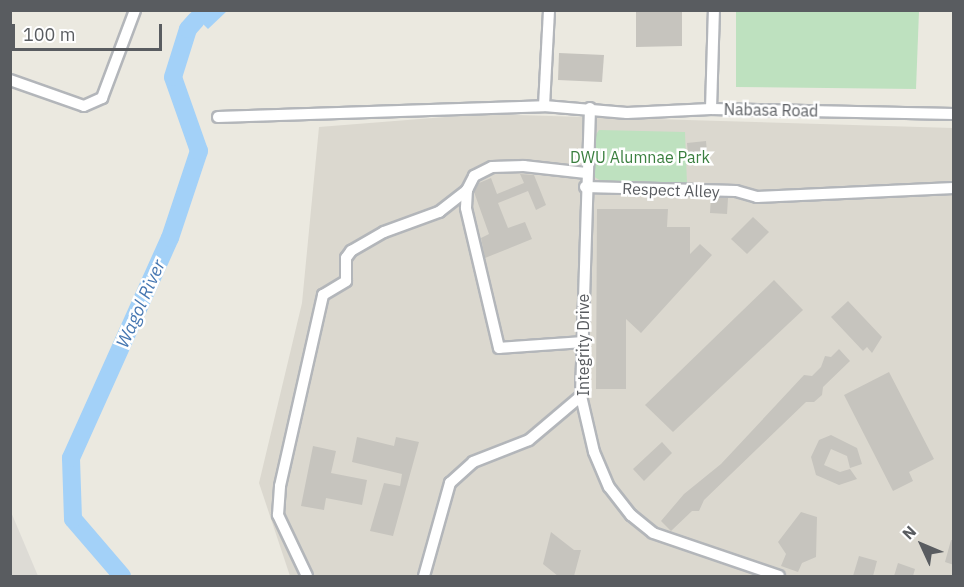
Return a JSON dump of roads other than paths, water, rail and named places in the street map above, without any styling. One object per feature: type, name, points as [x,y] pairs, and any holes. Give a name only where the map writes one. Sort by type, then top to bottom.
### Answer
[{"type":"street","points":[[10,80],[84,106],[102,98],[135,10]]},
{"type":"street","points":[[544,106],[549,10]]},
{"type":"street","points":[[711,109],[714,10]]},
{"type":"street","name":"Nabasa Road","points":[[218,117],[544,106],[590,108],[627,113],[711,109],[954,114]]},
{"type":"street","name":"Integrity Drive","points":[[590,108],[585,187],[581,396],[594,452],[605,478],[631,515],[653,533],[779,576]]},
{"type":"street","points":[[582,342],[499,348],[466,208],[467,190],[474,176],[492,167],[524,166],[586,173]]},
{"type":"street","name":"Respect Alley","points":[[585,187],[736,191],[757,197],[954,188]]},
{"type":"street","points":[[307,576],[278,515],[280,486],[323,295],[346,281],[346,258],[351,250],[384,232],[438,212],[467,190]]},
{"type":"street","points":[[424,576],[450,483],[473,462],[529,440],[581,396]]},
{"type":"water","points":[[189,10],[227,10],[227,11],[208,29]]},
{"type":"waterway","name":"Wagol River","points":[[122,576],[73,519],[71,458],[170,238],[199,151],[173,77],[188,29],[196,20]]},
{"type":"park label","name":"DWU Alumnae Park","points":[[640,157]]}]
